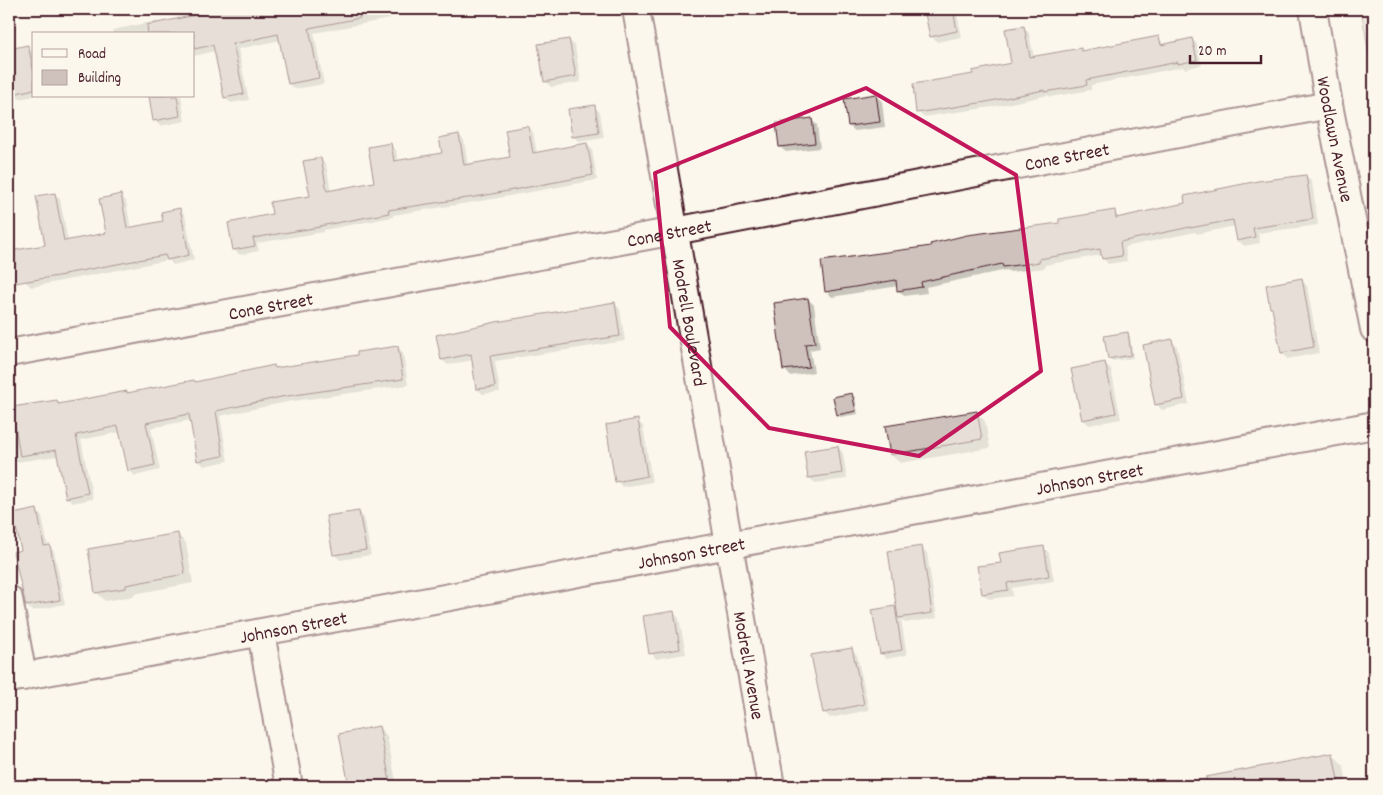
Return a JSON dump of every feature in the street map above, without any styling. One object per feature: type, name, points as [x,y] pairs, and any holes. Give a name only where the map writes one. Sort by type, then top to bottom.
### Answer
[{"type":"street","name":"Modrell Boulevard","points":[[636,9],[729,545]]},
{"type":"street","name":"Woodlawn Avenue","points":[[1313,9],[1329,105],[1374,329]]},
{"type":"street","name":"Cone Street","points":[[9,353],[675,231],[1329,105]]},
{"type":"street","name":"Johnson Street","points":[[16,678],[1374,425]]},
{"type":"street","name":"Modrell Avenue","points":[[729,545],[772,786]]},
{"type":"street","points":[[9,599],[16,678]]},
{"type":"street","points":[[262,633],[289,786]]},
{"type":"highlighted area","points":[[866,88],[1016,175],[1041,371],[919,456],[769,428],[670,327],[655,173]]},
{"type":"shaded area","points":[[1361,9],[1374,9],[1374,84]]},
{"type":"building","points":[[225,9],[359,9],[360,18],[309,28],[319,78],[288,84],[278,34],[233,44],[244,94],[224,98],[213,45],[195,49],[195,32],[148,32],[147,25]]},
{"type":"building","points":[[924,9],[953,9],[957,31],[930,37]]},
{"type":"building","points":[[1024,26],[1030,57],[1081,48],[1081,51],[1159,36],[1161,45],[1192,38],[1197,60],[1086,80],[1087,85],[1044,92],[1044,90],[986,102],[916,113],[913,84],[973,74],[972,71],[1011,63],[1005,29]]},
{"type":"building","points":[[569,39],[576,76],[544,82],[538,44]]},
{"type":"building","points":[[28,45],[32,64],[32,89],[13,94],[9,74],[9,49]]},
{"type":"building","points":[[876,94],[880,122],[848,126],[844,99]]},
{"type":"building","points":[[149,98],[177,98],[180,116],[153,121]]},
{"type":"building","points":[[595,105],[599,133],[572,137],[568,109]]},
{"type":"building","points":[[812,118],[815,143],[779,147],[776,123]]},
{"type":"building","points":[[528,126],[533,153],[587,143],[593,175],[481,196],[388,210],[389,213],[253,238],[255,246],[233,250],[228,223],[272,214],[270,202],[310,196],[303,161],[321,158],[327,191],[374,182],[368,147],[391,143],[394,161],[442,153],[439,138],[459,134],[464,165],[510,157],[505,130]]},
{"type":"building","points":[[1306,175],[1313,219],[1253,228],[1255,237],[1237,241],[1233,220],[1120,242],[1122,256],[1102,259],[1100,249],[1039,259],[1040,262],[1003,267],[1002,264],[921,282],[922,287],[897,291],[896,280],[825,292],[821,261],[931,246],[930,244],[967,235],[1059,223],[1059,219],[1115,210],[1116,218],[1185,203],[1184,196],[1258,181]]},
{"type":"building","points":[[55,193],[64,241],[106,233],[99,199],[121,194],[127,228],[163,221],[161,212],[180,208],[189,255],[167,260],[165,255],[9,284],[9,251],[45,245],[36,196]]},
{"type":"building","points":[[1302,278],[1314,347],[1281,353],[1266,285]]},
{"type":"building","points":[[808,298],[815,343],[805,344],[809,367],[783,370],[774,303]]},
{"type":"building","points":[[615,302],[620,336],[490,356],[495,387],[476,389],[471,354],[441,360],[436,335],[496,322]]},
{"type":"building","points":[[1128,332],[1131,355],[1108,359],[1104,336]]},
{"type":"building","points":[[1172,339],[1184,399],[1155,405],[1143,345]]},
{"type":"building","points":[[398,346],[403,379],[281,397],[216,411],[223,456],[197,461],[189,414],[146,423],[155,465],[128,471],[118,426],[76,435],[88,493],[66,498],[56,450],[20,456],[12,407],[57,400],[58,404],[194,380],[195,382],[274,365],[275,368],[357,355],[357,352]]},
{"type":"building","points":[[1105,362],[1116,413],[1082,420],[1071,369]]},
{"type":"building","points":[[852,393],[856,411],[837,415],[833,397]]},
{"type":"building","points":[[977,411],[982,439],[890,455],[885,426]]},
{"type":"building","points":[[638,419],[647,476],[615,482],[606,425]]},
{"type":"building","points":[[838,446],[842,473],[808,478],[804,451]]},
{"type":"building","points":[[37,509],[44,546],[50,545],[60,600],[26,606],[13,552],[21,550],[13,514]]},
{"type":"building","points":[[359,511],[366,550],[333,555],[326,516]]},
{"type":"building","points":[[178,533],[185,574],[126,585],[126,588],[95,593],[88,549]]},
{"type":"building","points":[[922,546],[932,613],[898,618],[888,551]]},
{"type":"building","points":[[1044,546],[1049,576],[1007,583],[1008,590],[982,594],[977,566],[1001,563],[999,553]]},
{"type":"building","points":[[895,606],[902,650],[880,654],[872,610]]},
{"type":"building","points":[[674,611],[680,649],[649,654],[643,616]]},
{"type":"building","points":[[852,648],[864,704],[823,713],[811,655]]},
{"type":"building","points":[[379,726],[391,786],[349,786],[339,734]]},
{"type":"building","points":[[1333,753],[1339,786],[1206,786],[1206,777]]}]
